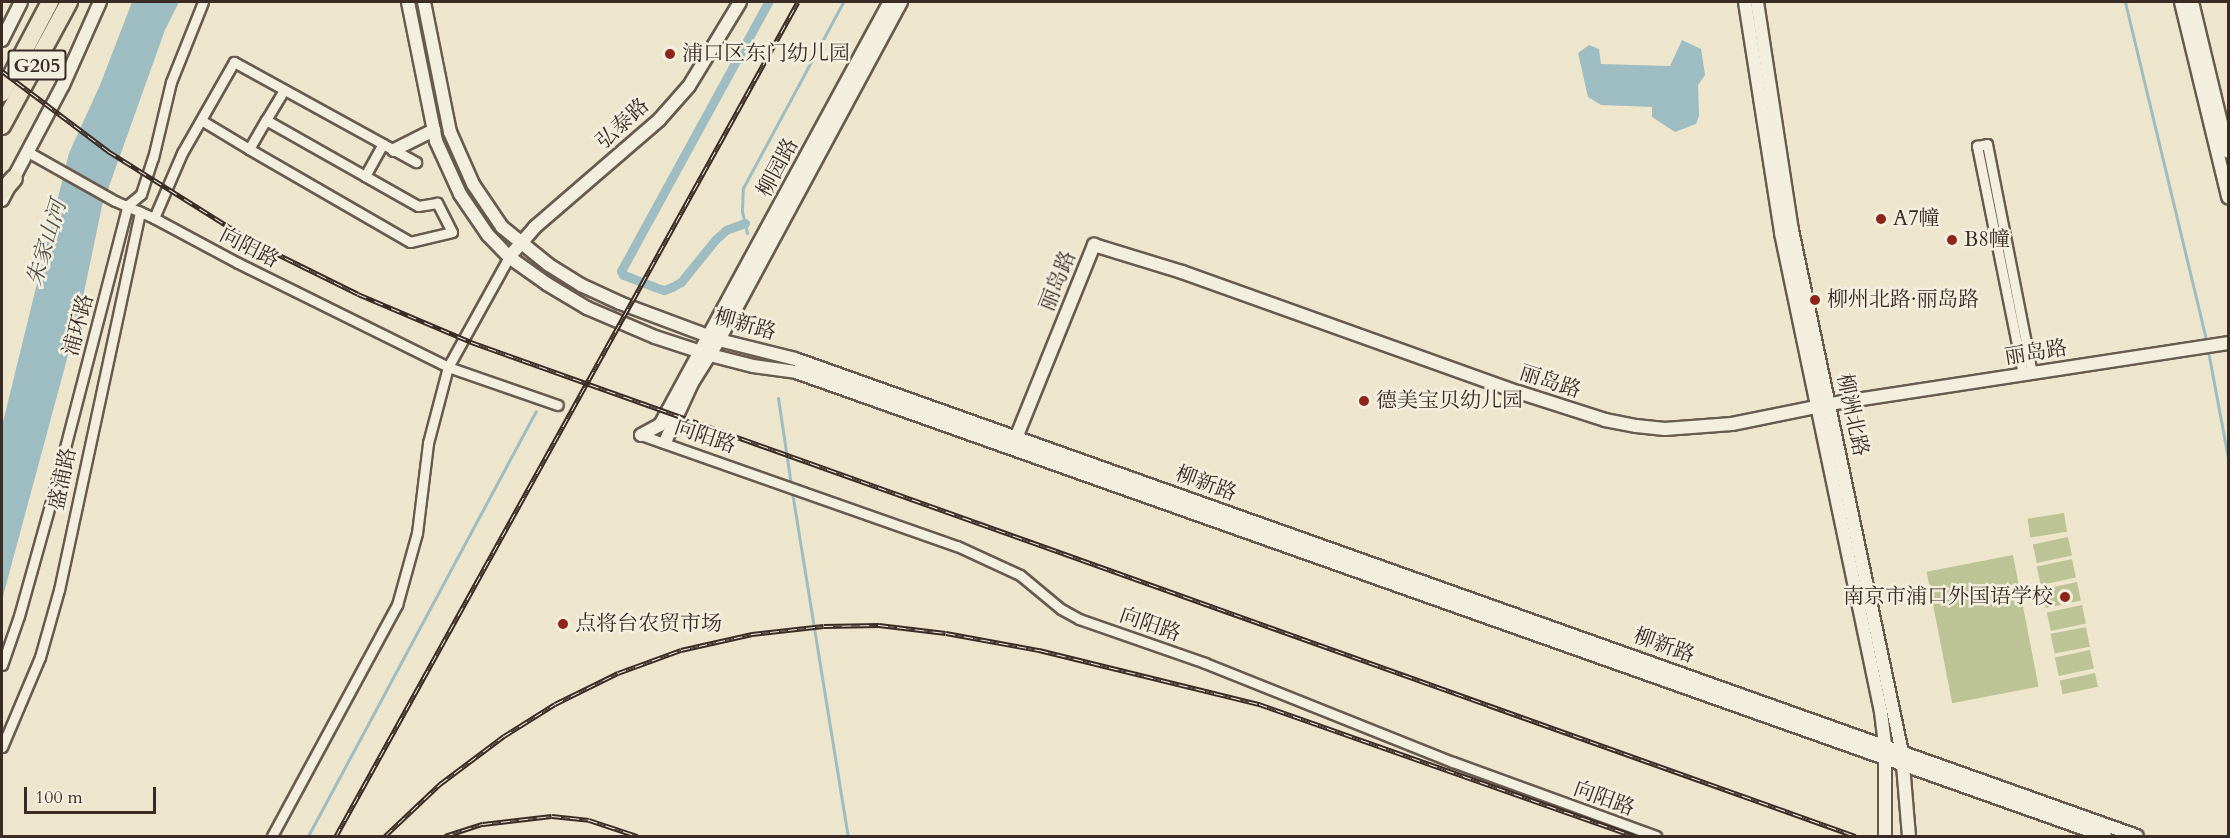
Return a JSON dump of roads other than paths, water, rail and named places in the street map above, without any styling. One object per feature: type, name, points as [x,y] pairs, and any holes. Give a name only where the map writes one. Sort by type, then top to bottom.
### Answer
[{"type":"highway","name":"G205","points":[[2,93],[50,2]]},
{"type":"highway","name":"G205","points":[[2,126],[69,2]]},
{"type":"highway","points":[[2,192],[14,178]]},
{"type":"main road","points":[[2,40],[21,2]]},
{"type":"main road","points":[[2,200],[63,85],[100,2]]},
{"type":"main road","name":"柳新路","points":[[408,2],[434,130],[446,165],[464,201],[488,235],[509,256],[547,284],[587,308],[655,337],[705,354],[753,366],[796,372],[1014,443]]},
{"type":"main road","name":"柳新路","points":[[424,2],[450,132],[456,151],[481,198],[502,227],[520,243],[549,266],[581,285],[620,303],[714,338],[795,359],[1014,443],[1885,752],[1902,753],[2137,837]]},
{"type":"main road","name":"弘泰路","points":[[509,256],[535,227],[659,120],[689,86],[740,2]]},
{"type":"main road","name":"柳园路","points":[[714,338],[890,2]]},
{"type":"main road","name":"柳园路","points":[[714,338],[901,2]]},
{"type":"main road","name":"柳洲北路","points":[[1745,2],[1781,233],[1874,675],[1885,752],[1885,837]]},
{"type":"main road","name":"柳洲北路","points":[[1757,2],[1792,230],[1902,753],[1909,837]]},
{"type":"main road","points":[[2181,2],[2229,197]]},
{"type":"main road","points":[[2192,2],[2229,152]]},
{"type":"main road","points":[[388,147],[434,130]]},
{"type":"main road","name":"丽岛路","points":[[1014,443],[1094,245],[1182,272],[1518,393],[1605,420],[1665,429],[1738,423],[1830,404],[2223,344]]},
{"type":"main road","points":[[641,435],[660,425],[714,338]]},
{"type":"main road","points":[[665,442],[705,354]]},
{"type":"main road","name":"柳新路","points":[[1885,752],[1904,766],[2105,837]]},
{"type":"street","name":"浦环路","points":[[2,665],[19,616],[50,506],[128,205],[141,194],[153,158],[171,82],[203,2]]},
{"type":"street","points":[[154,218],[182,153],[234,62],[416,162]]},
{"type":"street","points":[[249,149],[284,90]]},
{"type":"street","points":[[201,120],[410,242],[452,232],[437,203],[418,206],[266,120]]},
{"type":"street","points":[[1987,144],[2027,374],[1977,146],[1987,144]]},
{"type":"street","points":[[365,176],[388,147]]},
{"type":"street","name":"向阳路","points":[[28,152],[115,201],[128,205],[238,263],[448,367],[558,405]]},
{"type":"street","name":"盛浦路","points":[[2,747],[40,657],[59,590],[140,212]]},
{"type":"street","points":[[272,837],[397,605],[417,534],[428,443],[448,367],[509,256]]},
{"type":"street","name":"向阳路","points":[[641,435],[996,562],[1020,574],[1061,609],[1078,619],[1205,663],[1443,758],[1656,837]]},
{"type":"water","name":"朱家山河","points":[[132,2],[179,2],[165,30],[102,206],[81,307],[2,600],[2,426],[69,153],[100,85]]},
{"type":"water","points":[[1682,40],[1701,49],[1705,75],[1698,85],[1699,116],[1696,124],[1675,132],[1652,117],[1652,107],[1601,105],[1588,97],[1578,53],[1589,45],[1599,49],[1601,64],[1670,66]]},
{"type":"waterway","points":[[745,223],[726,230],[681,282],[672,287],[664,290],[623,275],[621,271],[768,2]]},
{"type":"waterway","points":[[747,233],[742,211],[743,188],[843,2]]},
{"type":"waterway","points":[[2125,2],[2207,344]]},
{"type":"waterway","points":[[2208,351],[2228,458]]},
{"type":"waterway","points":[[778,398],[791,485]]},
{"type":"waterway","points":[[308,836],[536,411]]},
{"type":"waterway","points":[[792,492],[848,836]]},
{"type":"railway","points":[[336,836],[798,2]]},
{"type":"railway","points":[[2,71],[108,151],[253,242],[358,294],[471,342],[1855,836]]},
{"type":"railway","points":[[385,836],[440,784],[504,736],[555,704],[618,673],[681,650],[752,634],[824,626],[879,625],[946,633],[1039,650],[1259,704],[1634,836]]},
{"type":"railway","points":[[445,836],[483,824],[552,816],[589,820],[637,836]]},
{"type":"place","name":"浦口区东门幼儿园","points":[[670,54]]},
{"type":"place","name":"A7幢","points":[[1881,219]]},
{"type":"place","name":"B8幢","points":[[1952,240]]},
{"type":"place","name":"柳州北路·丽岛路","points":[[1815,300]]},
{"type":"place","name":"德美宝贝幼儿园","points":[[1364,401]]},
{"type":"place","name":"南京市浦口外国语学校","points":[[2065,597]]},
{"type":"place","name":"点将台农贸市场","points":[[563,624]]}]
